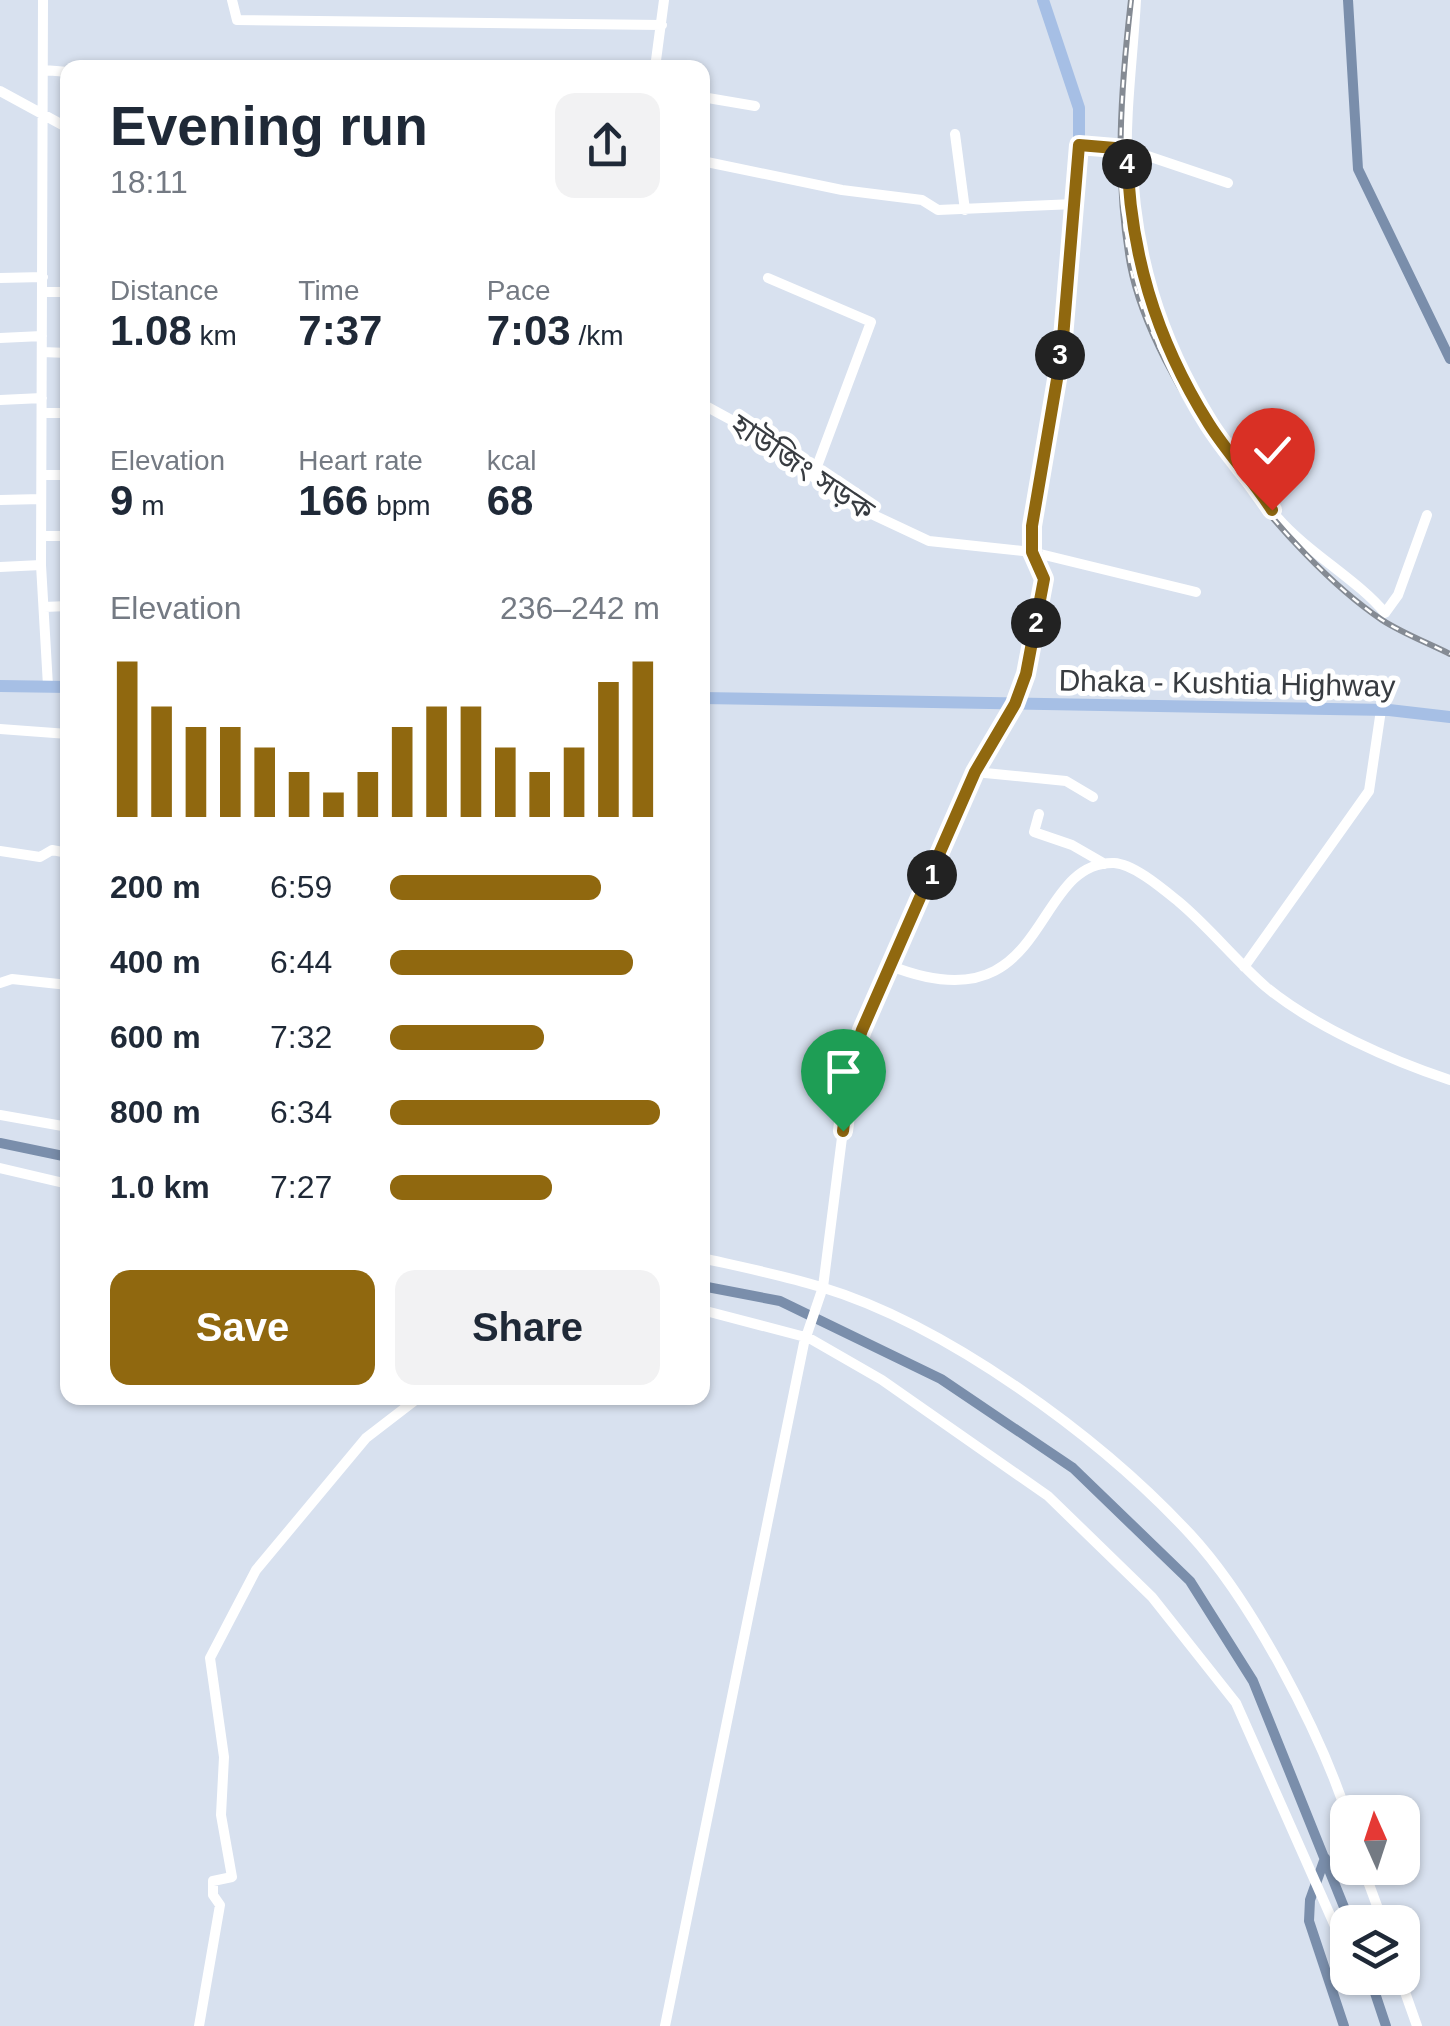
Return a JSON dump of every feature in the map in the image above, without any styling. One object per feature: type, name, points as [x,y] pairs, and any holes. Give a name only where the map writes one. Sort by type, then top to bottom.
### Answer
[{"type":"main road","points":[[1015,704],[1026,674],[1044,579],[1032,552],[1034,510],[1062,350],[1079,145],[1079,108],[1044,0]]},
{"type":"main road","points":[[0,686],[60,686]]},
{"type":"main road","name":"Dhaka - Kushtia Highway","points":[[710,698],[1381,710],[1450,717]]},
{"type":"street","points":[[44,0],[41,565],[48,686]]},
{"type":"street","points":[[232,0],[237,20],[662,25]]},
{"type":"street","points":[[656,60],[664,0]]},
{"type":"street","points":[[1136,0],[1127,149],[1139,267],[1157,325],[1202,413],[1272,510],[1385,614],[1398,595],[1427,515]]},
{"type":"street","points":[[44,70],[60,71]]},
{"type":"street","points":[[0,91],[60,125]]},
{"type":"street","points":[[710,98],[755,106]]},
{"type":"street","points":[[955,134],[965,210]]},
{"type":"street","points":[[1079,145],[1127,149],[1228,182]]},
{"type":"street","points":[[710,164],[842,190],[922,200],[938,210],[1075,204]]},
{"type":"street","points":[[0,278],[43,276]]},
{"type":"street","points":[[768,278],[871,322],[813,477]]},
{"type":"street","points":[[43,292],[60,292]]},
{"type":"street","points":[[0,338],[42,336]]},
{"type":"street","points":[[42,352],[60,352]]},
{"type":"street","points":[[0,400],[42,398]]},
{"type":"street","name":"হাউজিং সড়ক","points":[[710,408],[792,453],[833,496],[929,541],[1032,552],[1196,592]]},
{"type":"street","points":[[42,413],[60,413]]},
{"type":"street","points":[[42,475],[60,475]]},
{"type":"street","points":[[0,500],[41,499]]},
{"type":"street","points":[[41,536],[60,536]]},
{"type":"street","points":[[0,567],[41,565]]},
{"type":"street","points":[[44,607],[60,606]]},
{"type":"street","points":[[666,2026],[809,1338],[823,1287],[852,1059],[975,772],[1015,704]]},
{"type":"street","points":[[1244,966],[1369,791],[1381,710]]},
{"type":"street","points":[[0,729],[60,733]]},
{"type":"street","points":[[975,772],[1066,781],[1093,797]]},
{"type":"street","points":[[1039,814],[1034,832],[1072,845],[1104,864]]},
{"type":"street","points":[[0,851],[40,857],[52,850],[60,852]]},
{"type":"street","points":[[891,966],[950,983],[981,980],[1011,960],[1030,941],[1079,874],[1104,864],[1119,863],[1171,895],[1244,966],[1301,1014],[1450,1080]]},
{"type":"street","points":[[0,983],[12,979],[60,984]]},
{"type":"street","points":[[0,1115],[60,1126]]},
{"type":"street","points":[[0,1168],[60,1182]]},
{"type":"street","points":[[710,1260],[823,1287],[965,1352],[1027,1394],[1191,1534],[1271,1652],[1337,1795]]},
{"type":"street","points":[[710,1312],[809,1338],[882,1380],[1048,1496],[1152,1597],[1236,1703],[1330,1915]]},
{"type":"street","points":[[199,2026],[220,1905],[213,1895],[213,1880],[232,1876],[221,1816],[224,1757],[210,1658],[256,1570],[366,1438],[409,1405]]},
{"type":"street","points":[[1406,1995],[1417,2026]]},
{"type":"waterway","points":[[1348,0],[1358,169],[1450,359]]},
{"type":"waterway","points":[[0,1143],[60,1155]]},
{"type":"waterway","points":[[710,1288],[780,1301],[941,1379],[1073,1468],[1190,1581],[1253,1681],[1343,1905]]},
{"type":"waterway","points":[[1325,1858],[1310,1900],[1309,1921],[1344,2026]]},
{"type":"waterway","points":[[1376,1995],[1386,2026]]},
{"type":"railway","points":[[1131,0],[1121,132],[1125,232],[1143,311],[1165,360],[1228,461],[1305,553],[1344,591],[1382,620],[1450,654]]},
{"type":"route","points":[[843,1131],[852,1059],[862,1030],[975,772],[1015,704],[1026,674],[1044,579],[1032,552],[1032,526],[1062,350],[1079,145],[1127,149],[1139,267],[1157,325],[1202,413],[1272,510]]}]
